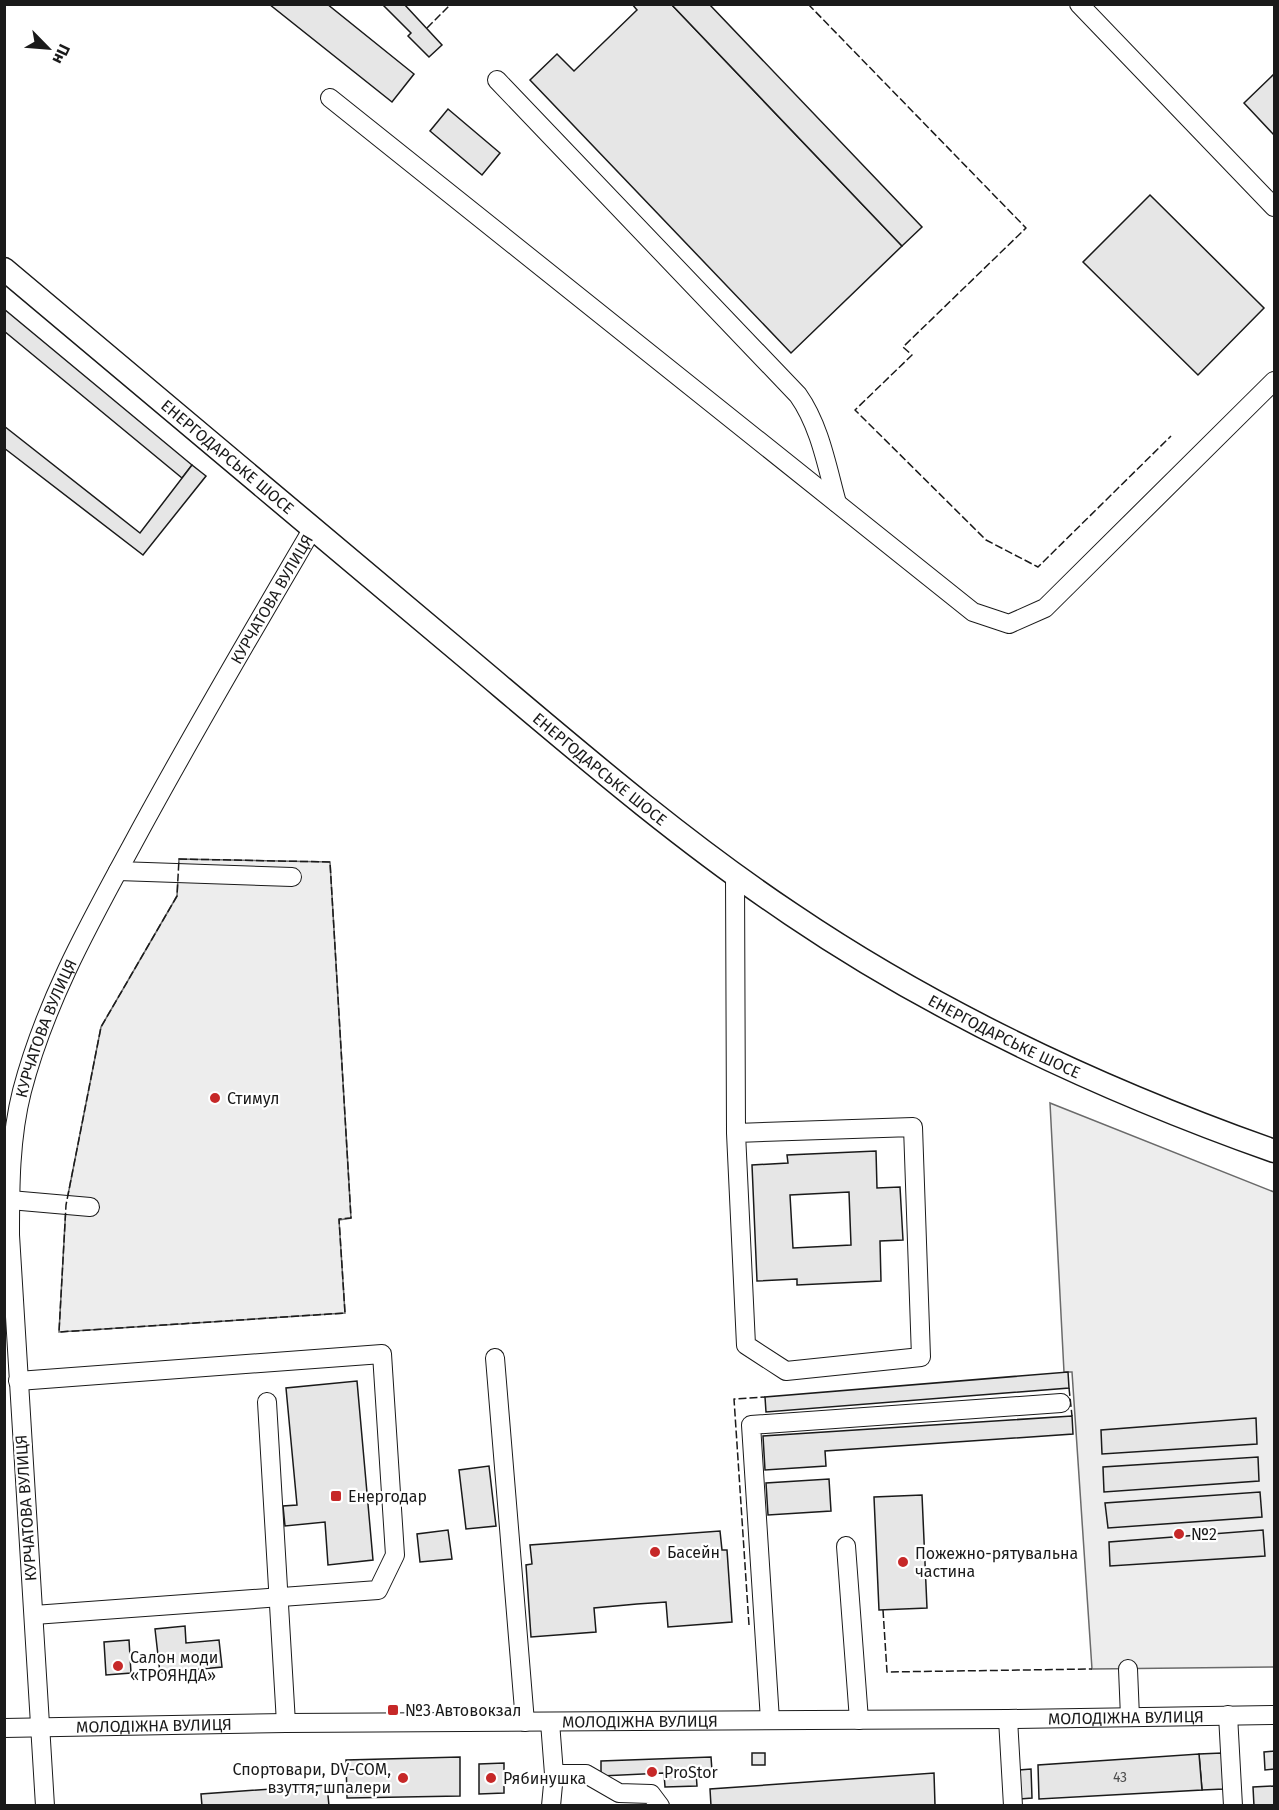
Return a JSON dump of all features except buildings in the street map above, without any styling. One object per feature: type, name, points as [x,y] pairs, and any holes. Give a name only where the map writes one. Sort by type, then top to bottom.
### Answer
[{"type":"main road","name":"ЕНЕРГОДАРСЬКЕ ШОСЕ","points":[[4,269],[585,757],[735,875],[793,916],[878,969],[978,1025],[1080,1075],[1275,1151]]},
{"type":"street","points":[[1078,4],[1275,207]]},
{"type":"street","points":[[497,80],[798,395],[806,405],[814,423],[837,503]]},
{"type":"street","points":[[330,98],[973,612],[1009,624],[1045,608],[1275,381]]},
{"type":"street","name":"КУРЧАТОВА ВУЛИЦЯ","points":[[45,1806],[34,1615],[12,1405],[18,1381],[10,1200],[17,1116],[38,1037],[63,974],[212,699],[314,528]]},
{"type":"street","points":[[118,871],[292,877]]},
{"type":"street","points":[[735,875],[736,1133],[746,1345],[786,1371],[921,1357],[913,1128],[736,1133]]},
{"type":"street","points":[[10,1200],[90,1208]]},
{"type":"street","points":[[18,1381],[382,1354],[395,1555],[378,1590],[34,1615]]},
{"type":"street","points":[[495,1358],[525,1722]]},
{"type":"street","points":[[267,1402],[286,1723]]},
{"type":"street","points":[[770,1720],[751,1425],[1061,1404]]},
{"type":"street","points":[[846,1546],[859,1720]]},
{"type":"street","points":[[1128,1669],[1130,1717]]},
{"type":"street","points":[[1228,1715],[1233,1806]]},
{"type":"street","name":"МОЛОДІЖНА ВУЛИЦЯ","points":[[4,1728],[286,1723],[1008,1719],[1275,1715]]},
{"type":"street","points":[[1008,1719],[1013,1806]]},
{"type":"street","points":[[550,1722],[554,1774],[551,1806]]},
{"type":"street","points":[[554,1774],[586,1774],[620,1793],[651,1794],[660,1806]]},
{"type":"shaded area","name":"Стимул","points":[[179,859],[330,862],[351,1218],[339,1220],[345,1313],[59,1332],[66,1205],[101,1027],[177,896]]},
{"type":"shaded area","points":[[1050,1103],[1274,1192],[1274,1667],[1092,1669],[1072,1372],[1064,1372]]},
{"type":"fence","points":[[427,28],[451,4]]},
{"type":"fence","points":[[808,4],[1026,228],[903,347],[912,355],[855,410],[986,540],[1038,567],[1171,436]]},
{"type":"fence","points":[[179,859],[330,862],[351,1218],[339,1219],[345,1313],[59,1332],[66,1205],[101,1027],[177,896],[179,859]]},
{"type":"fence","points":[[1069,1388],[1072,1416]]},
{"type":"fence","points":[[749,1625],[734,1399],[765,1397]]},
{"type":"fence","points":[[883,1610],[887,1672],[1092,1669]]},
{"type":"place","name":"Стимул","points":[[215,1098]]},
{"type":"place","name":"Енергодар","points":[[336,1496]]},
{"type":"place","name":"№2","points":[[1179,1534]]},
{"type":"place","name":"Басейн","points":[[655,1552]]},
{"type":"place","name":"Пожежно-рятувальна частина","points":[[903,1562]]},
{"type":"place","name":"Салон моди «ТРОЯНДА»","points":[[118,1666]]},
{"type":"place","name":"№3 Автовокзал","points":[[393,1710]]},
{"type":"place","name":"ProStor","points":[[652,1772]]},
{"type":"place","name":"Спортовари, DV-COM, взуття, шпалери","points":[[403,1778]]},
{"type":"place","name":"Рябинушка","points":[[491,1778]]}]
